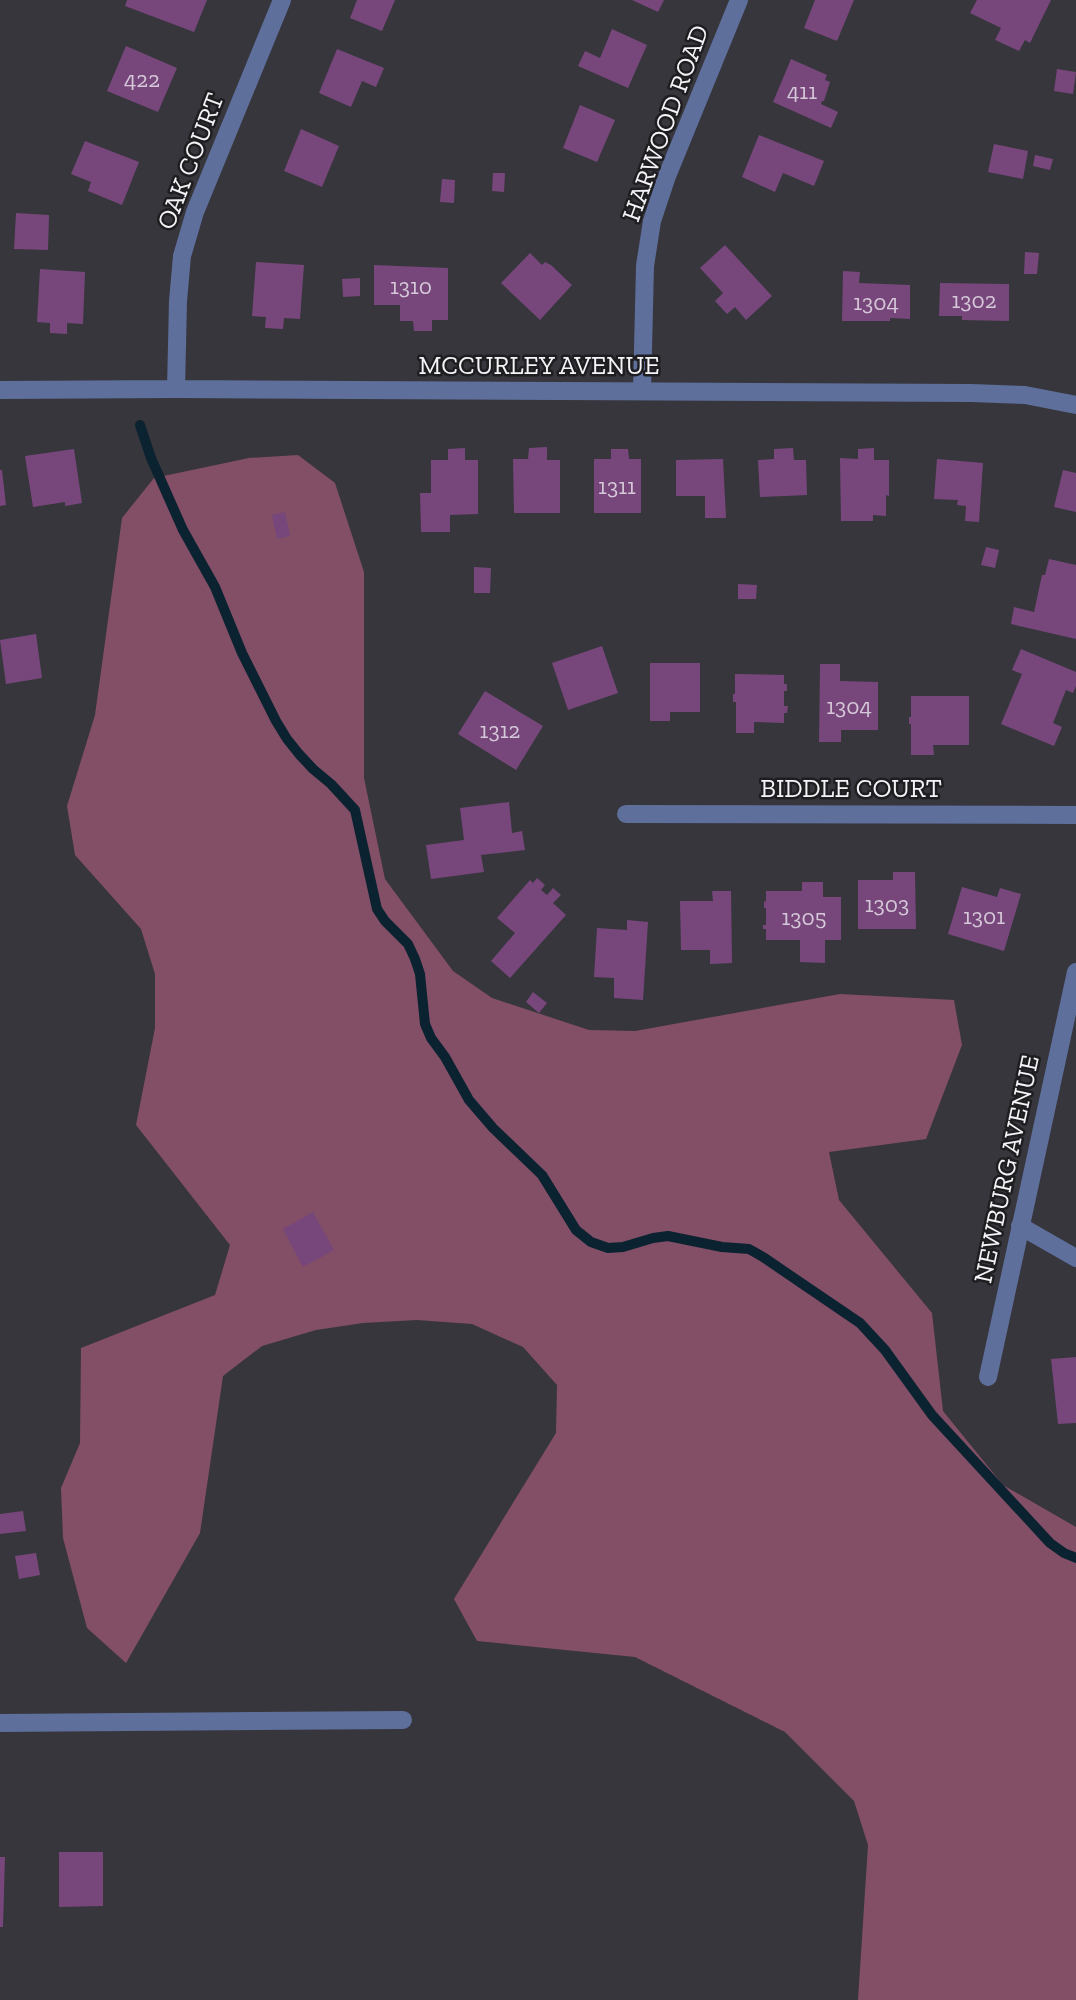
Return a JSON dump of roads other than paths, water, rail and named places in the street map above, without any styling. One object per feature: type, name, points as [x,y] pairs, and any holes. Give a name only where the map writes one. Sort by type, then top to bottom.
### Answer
[{"type":"street","name":"OAK COURT","points":[[176,389],[182,256],[195,212],[282,0]]},
{"type":"street","name":"HARWOOD ROAD","points":[[642,391],[645,266],[652,221],[667,176],[739,0]]},
{"type":"street","name":"MCCURLEY AVENUE","points":[[0,390],[971,393],[1026,395],[1076,405]]},
{"type":"street","name":"BIDDLE COURT","points":[[626,814],[1076,815]]},
{"type":"street","name":"NEWBURG AVENUE","points":[[989,1377],[1076,972]]},
{"type":"street","points":[[1020,1226],[1076,1258]]},
{"type":"street","points":[[0,1723],[403,1720]]},
{"type":"waterway","points":[[140,425],[151,458],[183,530],[215,587],[242,653],[276,721],[299,754],[355,810],[377,909],[408,944],[415,959],[420,974],[425,1024],[431,1038],[469,1100],[493,1128],[542,1175],[576,1230],[591,1242],[608,1248],[668,1236],[722,1247],[749,1249],[763,1257],[860,1323],[885,1350],[932,1415],[1050,1543],[1076,1558]]}]
